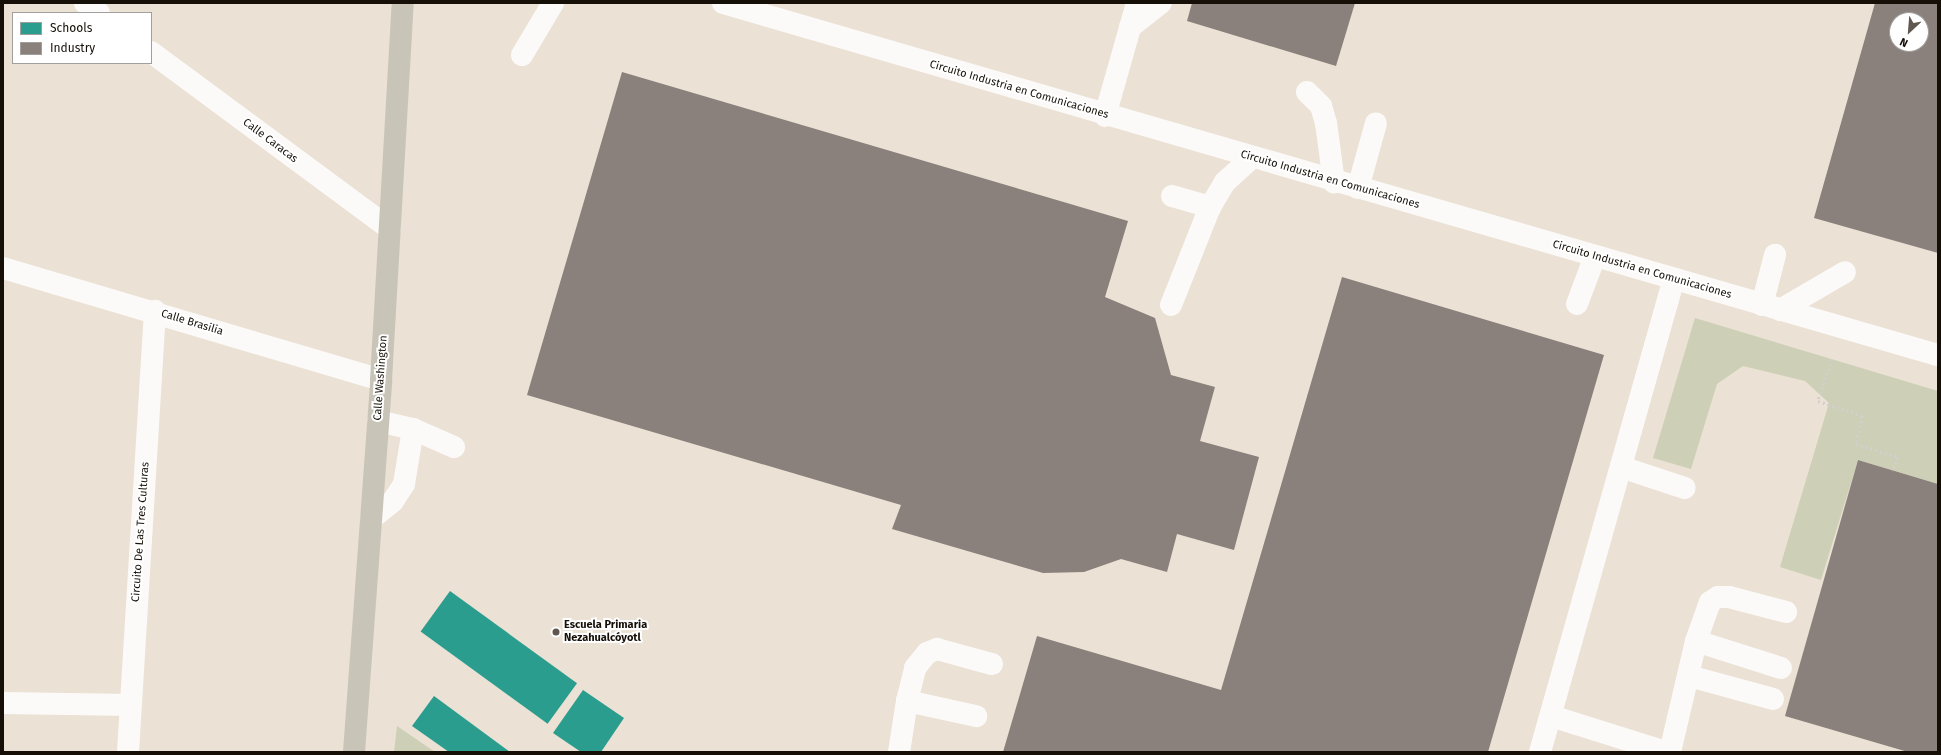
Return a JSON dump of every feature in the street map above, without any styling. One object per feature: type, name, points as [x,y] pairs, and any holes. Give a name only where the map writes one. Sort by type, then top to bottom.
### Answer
[{"type":"main road","name":"Calle Washington","points":[[354,752],[381,380],[403,3]]},
{"type":"street","points":[[85,3],[97,12]]},
{"type":"street","points":[[522,55],[553,3]]},
{"type":"street","name":"Circuito Industria en Comunicaciones","points":[[723,3],[1105,116],[1938,355]]},
{"type":"street","points":[[1105,116],[1137,3]]},
{"type":"street","points":[[1130,27],[1161,3]]},
{"type":"street","name":"Calle Caracas","points":[[152,53],[390,229]]},
{"type":"street","points":[[1307,92],[1320,106],[1326,124],[1334,182]]},
{"type":"street","points":[[1358,188],[1376,123]]},
{"type":"street","points":[[1171,305],[1210,207],[1225,182],[1252,158]]},
{"type":"street","points":[[1172,196],[1210,207]]},
{"type":"street","points":[[1775,255],[1771,307],[1845,272]]},
{"type":"street","points":[[1577,304],[1595,256]]},
{"type":"street","name":"Calle Brasilia","points":[[3,268],[155,311],[381,380]]},
{"type":"street","points":[[1540,752],[1674,279]]},
{"type":"street","name":"Circuito De Las Tres Culturas","points":[[128,752],[155,311]]},
{"type":"street","points":[[1863,334],[1938,341]]},
{"type":"street","points":[[378,421],[413,429],[454,447]]},
{"type":"street","points":[[371,519],[393,501],[404,484],[413,429]]},
{"type":"street","points":[[1621,467],[1685,488]]},
{"type":"street","points":[[1670,752],[1696,641],[1710,602],[1718,597],[1729,597],[1786,612]]},
{"type":"street","points":[[1696,641],[1781,668]]},
{"type":"street","points":[[899,752],[914,668],[927,653],[937,649],[992,664]]},
{"type":"street","points":[[1689,676],[1773,699]]},
{"type":"street","points":[[907,701],[976,716]]},
{"type":"street","points":[[3,703],[130,705]]},
{"type":"street","points":[[1551,716],[1666,752]]},
{"type":"path","points":[[1832,359],[1818,401],[1863,416],[1856,444],[1898,457],[1893,470]]},
{"type":"green space","points":[[1695,318],[1938,391],[1938,484],[1858,460],[1821,580],[1780,567],[1829,403],[1805,381],[1743,366],[1717,384],[1691,469],[1653,458]]},
{"type":"green space","points":[[397,726],[435,752],[394,752]]},
{"type":"building: Schools","points":[[450,591],[577,683],[548,724],[421,631]]},
{"type":"building: Schools","points":[[583,690],[624,718],[601,752],[581,752],[553,733]]},
{"type":"building: Schools","points":[[434,696],[510,752],[449,752],[412,726]]},
{"type":"building: Industry","points":[[1192,3],[1355,3],[1336,66],[1187,21]]},
{"type":"building: Industry","points":[[1875,3],[1938,3],[1938,253],[1814,218]]},
{"type":"building: Industry","points":[[622,72],[1128,221],[1105,297],[1155,318],[1171,375],[1215,387],[1200,441],[1259,457],[1234,550],[1177,534],[1167,572],[1121,559],[1084,572],[1043,573],[892,529],[901,505],[527,395]]},
{"type":"building: Industry","points":[[1342,277],[1604,355],[1488,752],[1003,752],[1037,636],[1221,690]]},
{"type":"building: Industry","points":[[1858,460],[1938,484],[1938,752],[1908,752],[1785,716]]},
{"type":"place","name":"Escuela Primaria Nezahualcóyotl","points":[[556,632]]}]
